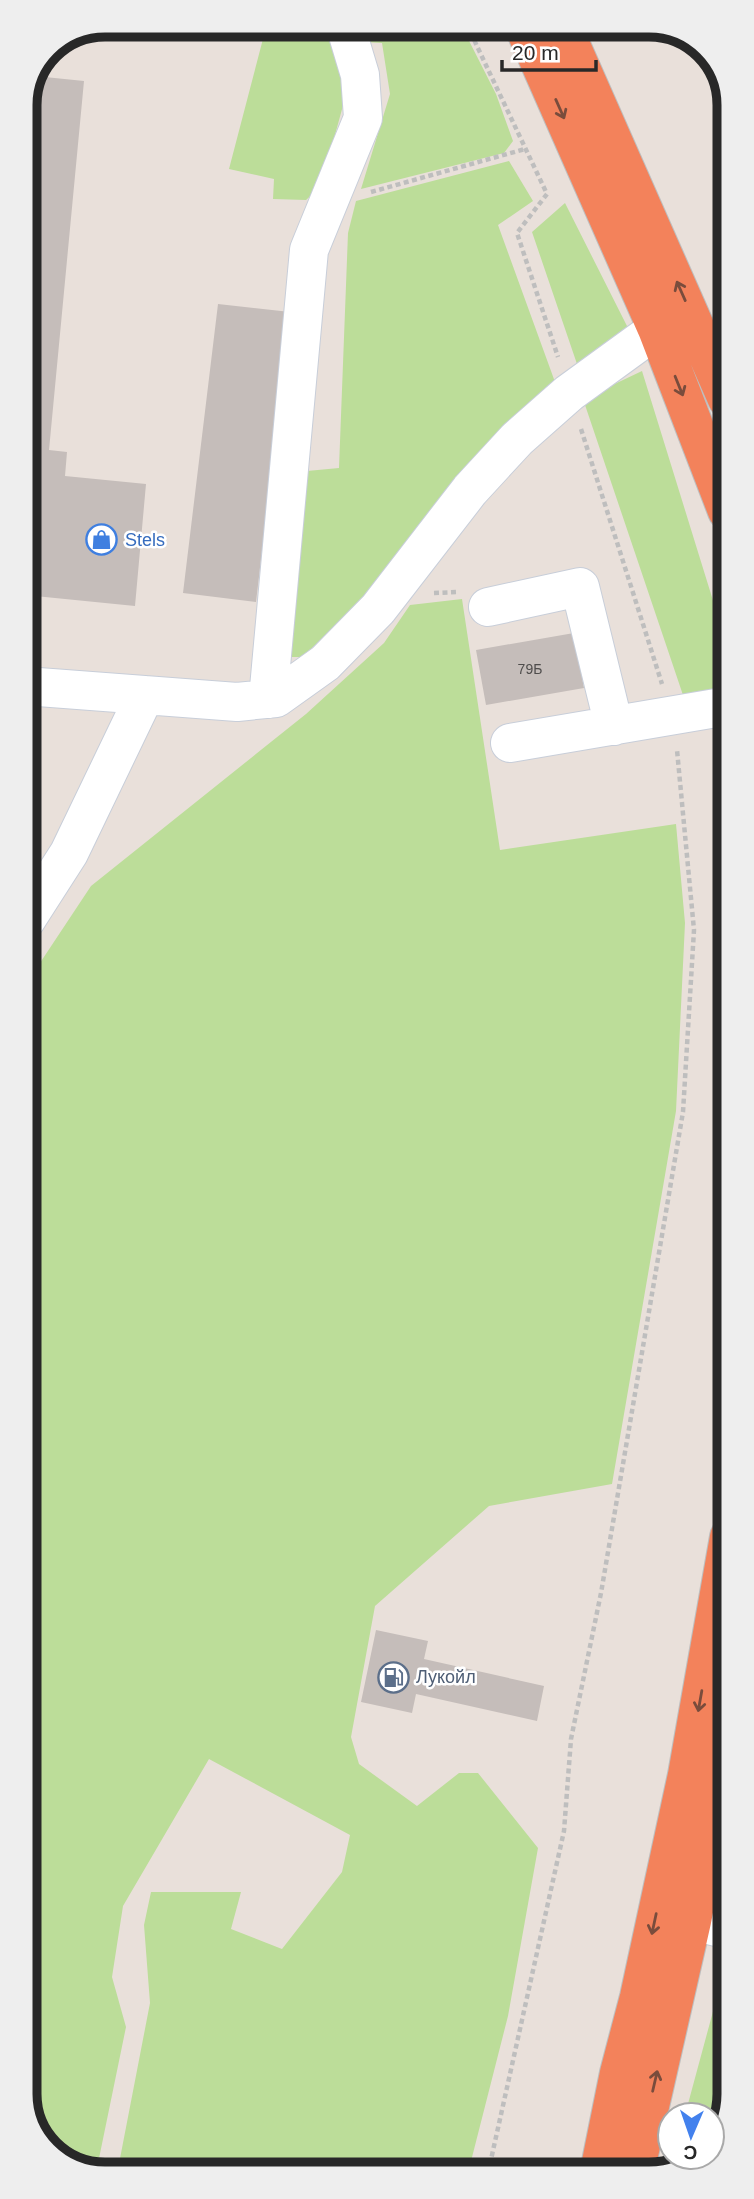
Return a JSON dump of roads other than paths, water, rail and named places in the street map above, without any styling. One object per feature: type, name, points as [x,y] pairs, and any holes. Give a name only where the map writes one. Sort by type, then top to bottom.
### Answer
[{"type":"highway","points":[[528,37],[657,329],[717,485]]},
{"type":"highway","points":[[567,37],[717,376]]},
{"type":"highway","points":[[601,2162],[687,1775],[717,1605]]},
{"type":"highway","points":[[637,2162],[692,1921],[717,1793]]},
{"type":"street","points":[[268,699],[309,250],[363,118],[360,75],[349,37]]},
{"type":"street","points":[[37,687],[237,702],[276,698],[325,663],[388,596],[470,489],[517,439],[569,393],[657,329]]},
{"type":"street","points":[[488,607],[580,587],[614,726]]},
{"type":"street","points":[[37,903],[69,853],[145,695]]},
{"type":"street","points":[[510,743],[717,708]]},
{"type":"street","points":[[692,1921],[717,1927]]},
{"type":"place","name":"Stels","points":[[102,540]]},
{"type":"place","name":"Лукойл","points":[[393,1677]]}]
